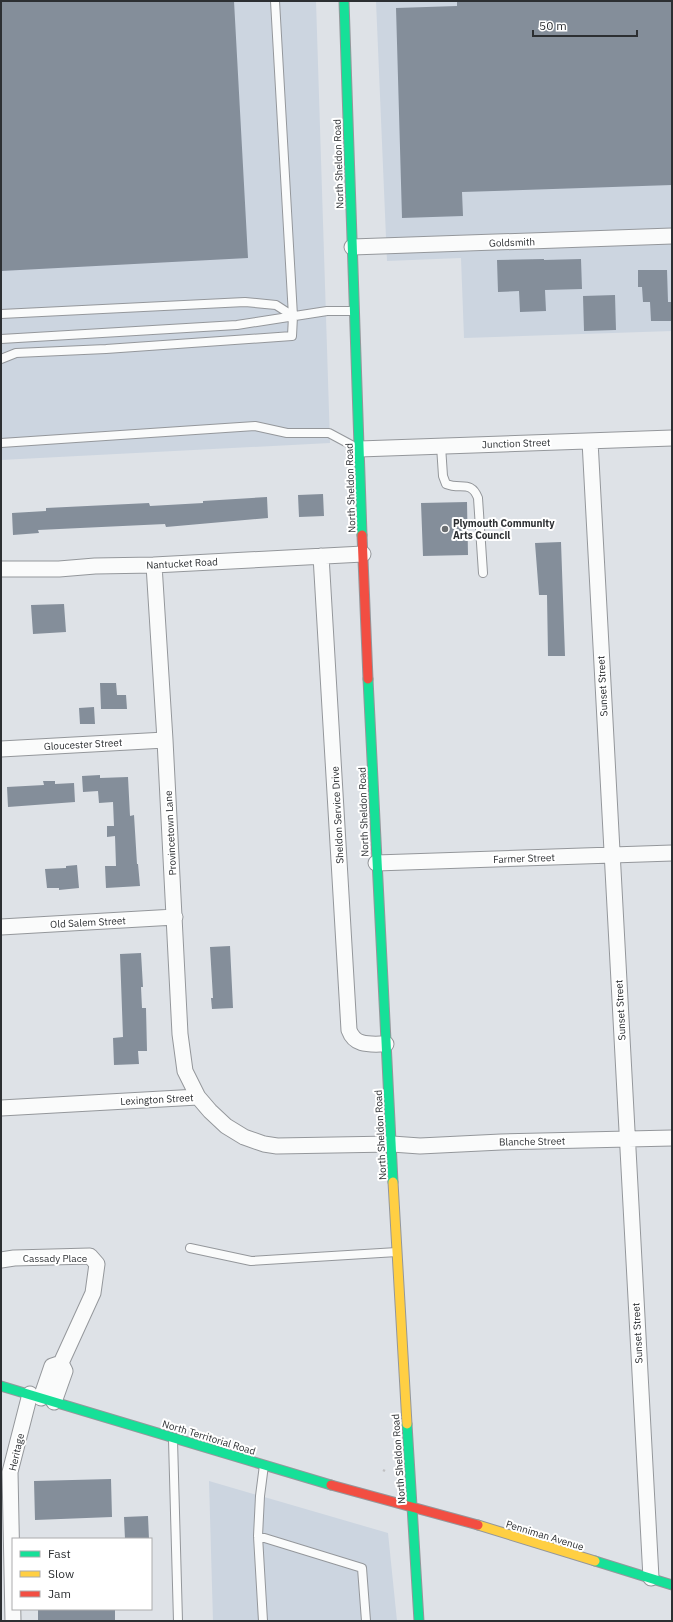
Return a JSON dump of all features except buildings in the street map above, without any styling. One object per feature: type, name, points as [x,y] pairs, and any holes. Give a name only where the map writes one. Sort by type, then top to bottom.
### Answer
[{"type":"main road","name":"North Sheldon Road","points":[[344,1],[359,449],[376,863],[405,1404],[419,1621]]},
{"type":"main road","name":"North Territorial Road","points":[[2,1389],[42,1398],[385,1500],[412,1506]]},
{"type":"main road","name":"Penniman Avenue","points":[[412,1506],[672,1585]]},
{"type":"street","name":"Goldsmith","points":[[352,247],[672,236]]},
{"type":"street","name":"Junction Street","points":[[359,449],[672,438]]},
{"type":"street","name":"Sunset Street","points":[[590,441],[626,1139],[651,1578]]},
{"type":"street","name":"Nantucket Road","points":[[1,569],[59,569],[95,566],[154,565],[363,554]]},
{"type":"street","name":"Sheldon Service Drive","points":[[322,556],[349,1030],[354,1039],[361,1044],[386,1044]]},
{"type":"street","name":"Provincetown Lane","points":[[154,565],[175,917],[180,1034],[185,1071],[198,1097]]},
{"type":"street","name":"Gloucester Street","points":[[1,749],[165,740]]},
{"type":"street","name":"Farmer Street","points":[[376,863],[672,853]]},
{"type":"street","name":"Old Salem Street","points":[[1,926],[175,917]]},
{"type":"street","name":"Lexington Street","points":[[1,1108],[198,1097],[210,1112],[226,1126],[244,1137],[264,1144],[290,1147],[392,1144]]},
{"type":"street","name":"Blanche Street","points":[[392,1144],[420,1146],[501,1142],[672,1138]]},
{"type":"street","name":"Cassady Place","points":[[1,1260],[14,1258],[90,1256],[97,1264],[93,1293],[61,1363],[52,1366],[42,1398]]},
{"type":"street","name":"Heritage","points":[[9,1617],[6,1511],[10,1472],[42,1398]]},
{"type":"lane","points":[[1,359],[16,353],[106,349],[292,336],[293,316],[276,1]]},
{"type":"lane","points":[[1,314],[245,302],[276,305],[293,316]]},
{"type":"lane","points":[[1,339],[237,325],[293,316],[327,312],[354,311]]},
{"type":"lane","points":[[1,443],[255,426],[287,433],[329,433],[359,449]]},
{"type":"lane","points":[[441,446],[444,481],[446,484],[450,486],[474,489],[478,498],[483,573]]},
{"type":"lane","points":[[190,1248],[251,1261],[398,1252]]},
{"type":"lane","points":[[173,1437],[178,1621]]},
{"type":"lane","points":[[263,1621],[258,1536],[260,1496],[264,1464]]},
{"type":"lane","points":[[258,1536],[362,1568],[366,1621]]},
{"type":"shaded area","points":[[1,1],[316,1],[330,443],[1,460]]},
{"type":"shaded area","points":[[376,1],[672,1],[672,331],[464,338],[461,258],[387,261]]},
{"type":"shaded area","points":[[209,1481],[388,1533],[397,1621],[213,1621]]},
{"type":"traffic: fast","points":[[344,1],[362,535]]},
{"type":"traffic: fast","points":[[368,679],[393,1182]]},
{"type":"traffic: fast","points":[[1,1386],[331,1485]]},
{"type":"traffic: fast","points":[[407,1424],[419,1621]]},
{"type":"traffic: fast","points":[[595,1561],[672,1585]]},
{"type":"traffic: slow","points":[[393,1182],[407,1424]]},
{"type":"traffic: slow","points":[[478,1525],[595,1561]]},
{"type":"traffic: jam","points":[[362,535],[368,679]]},
{"type":"traffic: jam","points":[[331,1485],[478,1525]]},
{"type":"place","name":"Plymouth Community Arts Council","points":[[445,529]]}]
